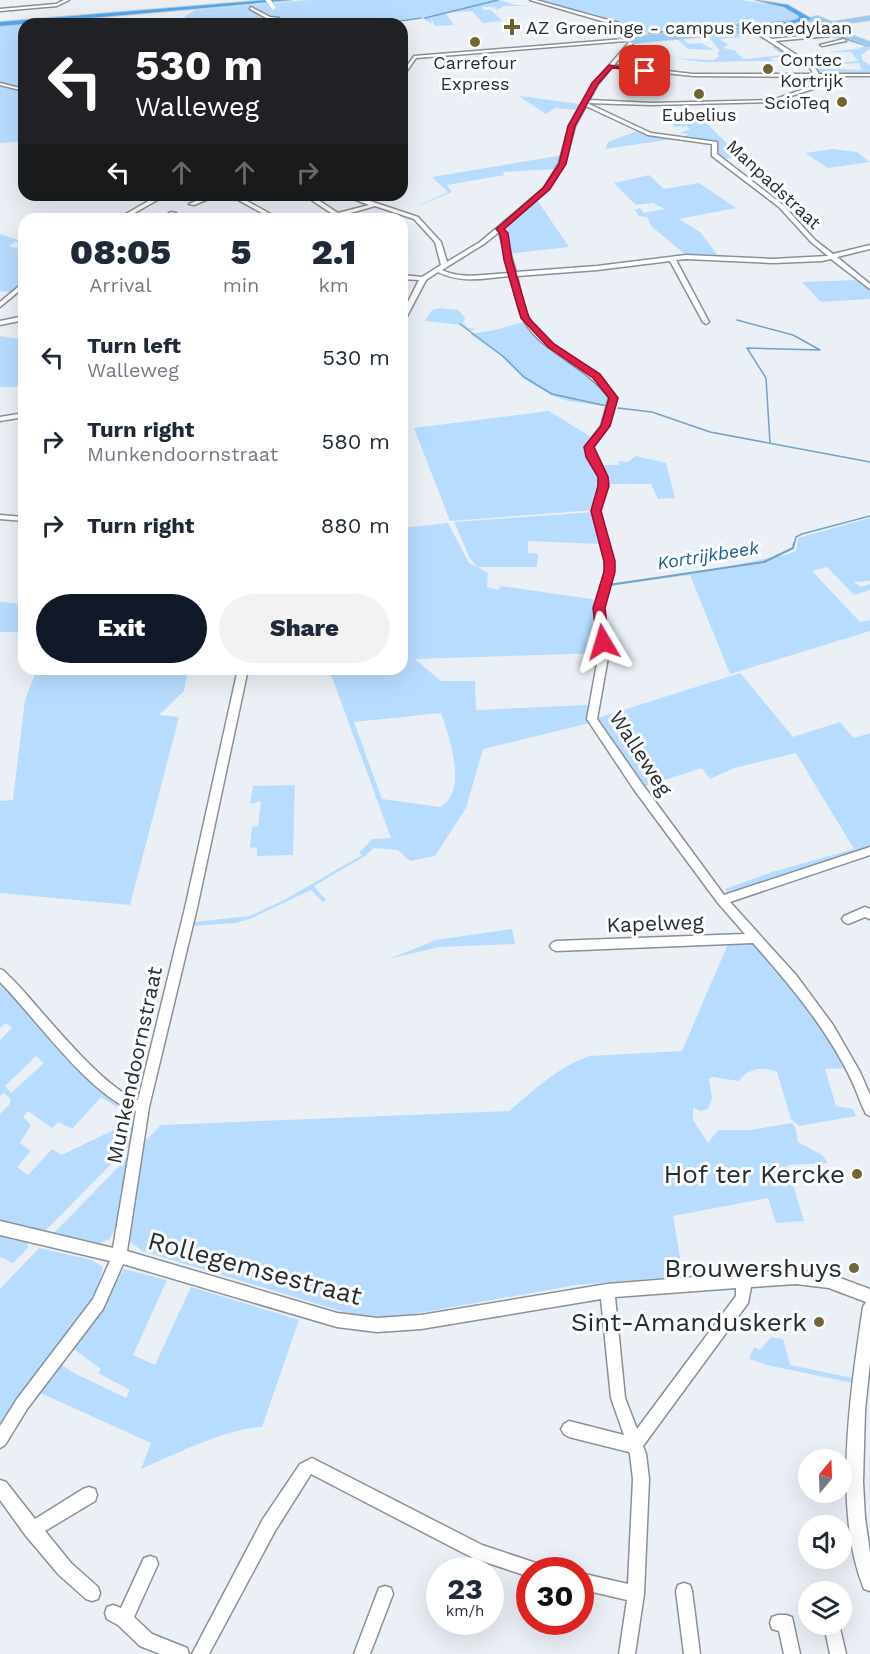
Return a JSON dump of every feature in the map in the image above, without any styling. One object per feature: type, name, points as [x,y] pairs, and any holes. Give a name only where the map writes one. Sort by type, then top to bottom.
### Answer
[{"type":"highway","points":[[59,18],[261,0]]},
{"type":"highway","points":[[62,18],[288,0]]},
{"type":"highway","points":[[758,0],[798,11],[814,23]]},
{"type":"highway","points":[[194,9],[236,2]]},
{"type":"highway","points":[[796,2],[814,23]]},
{"type":"highway","points":[[785,24],[801,20],[802,16],[798,11]]},
{"type":"highway","points":[[29,18],[34,17]]},
{"type":"main road","points":[[625,37],[870,18]]},
{"type":"main road","points":[[828,22],[870,43]]},
{"type":"main road","points":[[635,38],[814,23],[870,43]]},
{"type":"street","points":[[15,0],[18,9]]},
{"type":"street","points":[[0,10],[60,5],[67,0]]},
{"type":"street","points":[[268,0],[276,18]]},
{"type":"street","points":[[532,0],[584,14],[625,37]]},
{"type":"street","points":[[251,8],[269,18]]},
{"type":"street","points":[[771,39],[828,35],[814,23]]},
{"type":"street","points":[[587,102],[667,106],[784,99],[818,86],[820,83],[818,74],[771,39],[752,28]]},
{"type":"street","points":[[761,28],[771,39]]},
{"type":"street","points":[[408,64],[414,57],[625,37]]},
{"type":"street","points":[[619,56],[625,37]]},
{"type":"street","points":[[456,53],[625,37],[635,38]]},
{"type":"street","points":[[408,308],[423,279],[445,267],[500,229],[546,189],[562,164],[572,126],[596,83],[635,38]]},
{"type":"street","points":[[822,45],[844,40]]},
{"type":"street","points":[[611,66],[696,76],[870,75]]},
{"type":"street","points":[[0,84],[18,88]]},
{"type":"street","points":[[659,93],[667,106]]},
{"type":"street","name":"Manpadstraat","points":[[587,102],[650,134],[715,143],[714,155],[742,179],[781,206],[832,257],[870,287]]},
{"type":"street","points":[[131,213],[152,201]]},
{"type":"street","points":[[192,204],[200,201]]},
{"type":"street","points":[[243,201],[266,213]]},
{"type":"street","points":[[316,201],[334,213]]},
{"type":"street","points":[[364,202],[399,204],[416,218],[438,242],[445,267]]},
{"type":"street","points":[[364,202],[401,213]]},
{"type":"street","points":[[344,213],[374,204]]},
{"type":"street","points":[[408,215],[416,218]]},
{"type":"street","name":"Walleweg","points":[[500,229],[504,233],[511,274],[525,318],[551,346],[597,376],[613,398],[605,426],[589,447],[591,457],[603,477],[603,486],[596,511],[610,567],[599,608],[604,652],[592,719],[639,788],[722,900],[792,979],[829,1029],[856,1076],[870,1110]]},
{"type":"street","points":[[438,270],[460,278],[597,268],[672,258],[773,261],[832,257],[870,247]]},
{"type":"street","points":[[672,258],[706,322]]},
{"type":"street","points":[[408,278],[423,279]]},
{"type":"street","points":[[0,305],[18,289]]},
{"type":"street","points":[[0,292],[12,294]]},
{"type":"street","points":[[0,322],[18,319]]},
{"type":"street","points":[[0,419],[18,416]]},
{"type":"street","points":[[0,516],[18,518]]},
{"type":"street","name":"Munkendoornstraat","points":[[0,1440],[22,1404],[98,1304],[118,1256],[143,1107],[192,908],[242,675]]},
{"type":"street","points":[[722,900],[870,851]]},
{"type":"street","points":[[848,918],[865,912],[870,914]]},
{"type":"street","name":"Kapelweg","points":[[556,946],[756,938]]},
{"type":"street","points":[[0,974],[107,1090],[136,1107],[143,1107]]},
{"type":"street","name":"Rollegemsestraat","points":[[0,1228],[118,1256],[337,1320],[377,1325],[421,1322],[606,1291],[744,1280],[814,1278],[844,1285],[870,1296]]},
{"type":"street","points":[[634,1445],[743,1298],[744,1280]]},
{"type":"street","points":[[606,1291],[618,1398],[634,1445],[641,1479],[636,1594],[627,1654]]},
{"type":"street","points":[[870,1307],[855,1496],[860,1546],[870,1583]]},
{"type":"street","points":[[569,1429],[634,1445]]},
{"type":"street","points":[[200,1654],[269,1525],[305,1469],[312,1466],[479,1552],[516,1564]]},
{"type":"street","points":[[0,1488],[65,1569],[92,1593]]},
{"type":"street","points":[[32,1530],[89,1495]]},
{"type":"street","points":[[150,1564],[118,1616],[146,1640],[181,1654]]},
{"type":"street","points":[[594,1584],[636,1594]]},
{"type":"street","points":[[684,1591],[692,1654]]},
{"type":"street","points":[[362,1654],[385,1594]]},
{"type":"street","points":[[778,1623],[786,1623],[792,1654]]},
{"type":"street","points":[[834,1635],[838,1654]]},
{"type":"shaded area","points":[[308,0],[499,0],[516,5],[532,6],[504,6],[497,10],[492,4],[495,10],[491,7],[482,7],[484,10],[491,10],[502,21],[483,23],[472,11],[445,13],[454,25],[435,26],[431,18],[432,24],[420,17],[408,19],[185,18],[195,10]]},
{"type":"shaded area","points":[[535,0],[740,0],[775,5],[806,17],[789,22],[648,34],[618,23]]},
{"type":"shaded area","points":[[18,24],[18,142],[0,143],[0,25]]},
{"type":"shaded area","points":[[808,24],[820,26],[870,45],[870,49],[861,55],[863,61],[870,65],[870,74],[819,72],[815,68],[862,70],[859,63],[812,66],[858,61],[851,52],[829,52],[858,49],[865,46],[831,37],[822,31],[785,28]]},
{"type":"shaded area","points":[[753,29],[765,38],[755,36],[719,39],[728,44],[724,48],[737,51],[744,59],[783,55],[772,47],[779,47],[793,56],[771,58],[773,61],[704,62],[674,58],[713,60],[719,57],[718,52],[720,51],[708,36],[683,39],[689,44],[701,43],[714,50],[688,49],[675,37]]},
{"type":"shaded area","points":[[623,56],[672,58],[669,61]]},
{"type":"shaded area","points":[[520,97],[580,104],[577,110],[555,108],[546,114]]},
{"type":"shaded area","points":[[703,120],[741,157],[720,159],[713,151],[716,143],[703,139],[671,138],[673,139],[605,149],[608,142],[640,130],[649,135],[686,136],[688,134],[680,133],[690,129],[686,126],[675,127],[671,122]]},
{"type":"shaded area","points":[[832,149],[857,152],[870,162],[828,168],[805,153]]},
{"type":"shaded area","points":[[563,155],[556,169],[503,172],[504,175],[447,185],[452,192],[409,210],[448,192],[432,177]]},
{"type":"shaded area","points":[[649,175],[664,189],[699,183],[736,208],[679,219],[700,232],[720,258],[687,256],[651,226],[647,217],[639,216],[635,210],[640,208],[644,213],[665,209],[653,203],[636,205],[614,183]]},
{"type":"shaded area","points":[[537,200],[569,247],[508,254],[505,227]]},
{"type":"shaded area","points":[[0,234],[18,240],[18,242],[9,246],[18,248],[18,287],[11,292],[0,291]]},
{"type":"shaded area","points":[[858,280],[870,288],[870,299],[821,302],[802,282]]},
{"type":"shaded area","points":[[439,308],[458,310],[465,318],[463,323],[469,328],[477,329],[468,331],[462,325],[425,321],[432,310]]},
{"type":"shaded area","points":[[526,321],[609,393],[611,407],[568,401],[551,395],[523,378],[501,356],[470,334]]},
{"type":"shaded area","points":[[0,336],[18,339],[18,386],[0,387]]},
{"type":"shaded area","points":[[549,411],[591,437],[587,448],[588,454],[602,480],[595,510],[450,521],[414,428]]},
{"type":"shaded area","points":[[636,456],[666,463],[675,498],[658,499],[651,484],[605,484],[599,465],[619,465],[619,461],[628,462]]},
{"type":"shaded area","points":[[594,512],[601,544],[528,541],[528,553],[538,554],[537,567],[477,567],[470,558],[454,522]]},
{"type":"shaded area","points":[[870,518],[870,581],[853,582],[862,587],[870,584],[870,590],[854,595],[827,567],[812,571],[860,622],[870,620],[870,631],[730,674],[690,575],[610,586],[603,610],[608,646],[602,605],[608,584],[715,569],[789,554],[796,551],[798,538]]},
{"type":"shaded area","points":[[448,523],[469,563],[488,573],[487,587],[498,590],[501,586],[598,600],[600,653],[415,659],[441,681],[475,681],[476,710],[589,705],[590,723],[483,749],[466,808],[435,856],[410,861],[398,850],[374,848],[365,856],[314,886],[326,900],[323,902],[311,890],[252,918],[236,923],[191,926],[193,922],[250,916],[284,900],[362,855],[359,853],[372,839],[391,838],[331,675],[408,675],[408,527]],"holes":[[[441,713],[452,749],[454,789],[449,799],[440,807],[382,799],[354,722]]]},
{"type":"shaded area","points":[[0,602],[18,604],[18,632],[0,632]]},
{"type":"shaded area","points":[[740,673],[793,737],[840,722],[854,738],[870,733],[870,848],[730,895],[725,889],[772,872],[854,849],[796,753],[734,768],[710,779],[702,768],[642,787],[595,719]]},
{"type":"shaded area","points":[[35,675],[187,675],[184,691],[159,715],[179,717],[130,905],[0,893],[0,801],[13,800],[25,700]]},
{"type":"shaded area","points":[[295,785],[293,855],[257,856],[257,847],[250,848],[252,827],[258,826],[261,801],[250,804],[253,786]]},
{"type":"shaded area","points":[[512,929],[515,944],[439,947],[389,959],[436,940]]},
{"type":"shaded area","points":[[755,942],[820,1024],[845,1068],[825,1069],[836,1106],[853,1109],[856,1116],[799,1126],[791,1119],[777,1072],[756,1069],[747,1073],[739,1081],[713,1077],[709,1079],[712,1098],[708,1109],[701,1111],[693,1108],[693,1120],[708,1143],[718,1130],[751,1130],[792,1123],[796,1129],[798,1142],[822,1155],[828,1163],[787,1165],[804,1221],[776,1223],[768,1198],[673,1216],[683,1276],[576,1285],[397,1317],[354,1315],[142,1251],[129,1241],[143,1143],[161,1125],[509,1111],[557,1072],[590,1056],[682,1051],[728,944]]},
{"type":"shaded area","points":[[0,976],[121,1102],[117,1107],[101,1097],[72,1129],[58,1122],[52,1128],[28,1111],[23,1117],[31,1125],[20,1143],[31,1151],[17,1167],[28,1175],[52,1149],[62,1155],[134,1120],[132,1143],[45,1231],[0,1220],[0,1114],[10,1104],[10,1098],[4,1093],[0,1096],[0,1040],[12,1028],[6,1023],[0,1028]],"holes":[[[36,1056],[44,1063],[11,1093],[5,1086]]]},
{"type":"shaded area","points":[[131,1154],[122,1211],[110,1239],[100,1243],[54,1233]]},
{"type":"shaded area","points":[[0,1236],[27,1242],[28,1248],[13,1263],[0,1257]]},
{"type":"shaded area","points":[[39,1248],[92,1260],[103,1267],[96,1297],[0,1429],[0,1289]]},
{"type":"shaded area","points":[[124,1269],[167,1280],[133,1355],[155,1365],[191,1287],[299,1320],[262,1427],[216,1437],[141,1469],[151,1443],[36,1391],[59,1363],[74,1373],[126,1398],[130,1390],[98,1373],[101,1369],[71,1347],[98,1311]]},
{"type":"shaded area","points":[[771,1337],[783,1339],[790,1365],[853,1378],[853,1383],[771,1366],[749,1359],[754,1347],[760,1350]]},
{"type":"waterway","points":[[425,18],[498,0]]},
{"type":"waterway","points":[[408,20],[421,18]]},
{"type":"waterway","points":[[649,33],[792,21]]},
{"type":"waterway","points":[[809,26],[868,46]]},
{"type":"waterway","points":[[737,320],[793,335],[820,350],[747,348],[766,378],[770,443]]},
{"type":"waterway","points":[[460,324],[504,357],[524,377],[552,394],[607,406]]},
{"type":"waterway","points":[[618,408],[652,412],[710,432],[870,462]]},
{"type":"waterway","name":"Kortrijkbeek","points":[[794,545],[796,537],[802,534],[870,516]]},
{"type":"waterway","name":"Kortrijkbeek","points":[[609,585],[764,562],[793,548],[794,543]]},
{"type":"place","name":"AZ Groeninge - campus Kennedylaan","points":[[512,27]]},
{"type":"place","name":"Carrefour Express","points":[[475,42]]},
{"type":"place","name":"Contec Kortrijk","points":[[768,69]]},
{"type":"place","name":"Eubelius","points":[[699,94]]},
{"type":"place","name":"ScioTeq","points":[[842,102]]},
{"type":"place","name":"Hof ter Kercke","points":[[857,1174]]},
{"type":"place","name":"Brouwershuys","points":[[854,1268]]},
{"type":"place","name":"Sint-Amanduskerk","points":[[819,1322]]},
{"type":"route","points":[[603,642],[599,608],[610,561],[596,511],[604,480],[591,457],[589,447],[592,440],[605,426],[614,403],[613,398],[597,376],[551,346],[525,318],[508,260],[504,233],[500,229],[546,189],[553,174],[562,164],[572,126],[596,83],[611,66],[645,71]]}]
